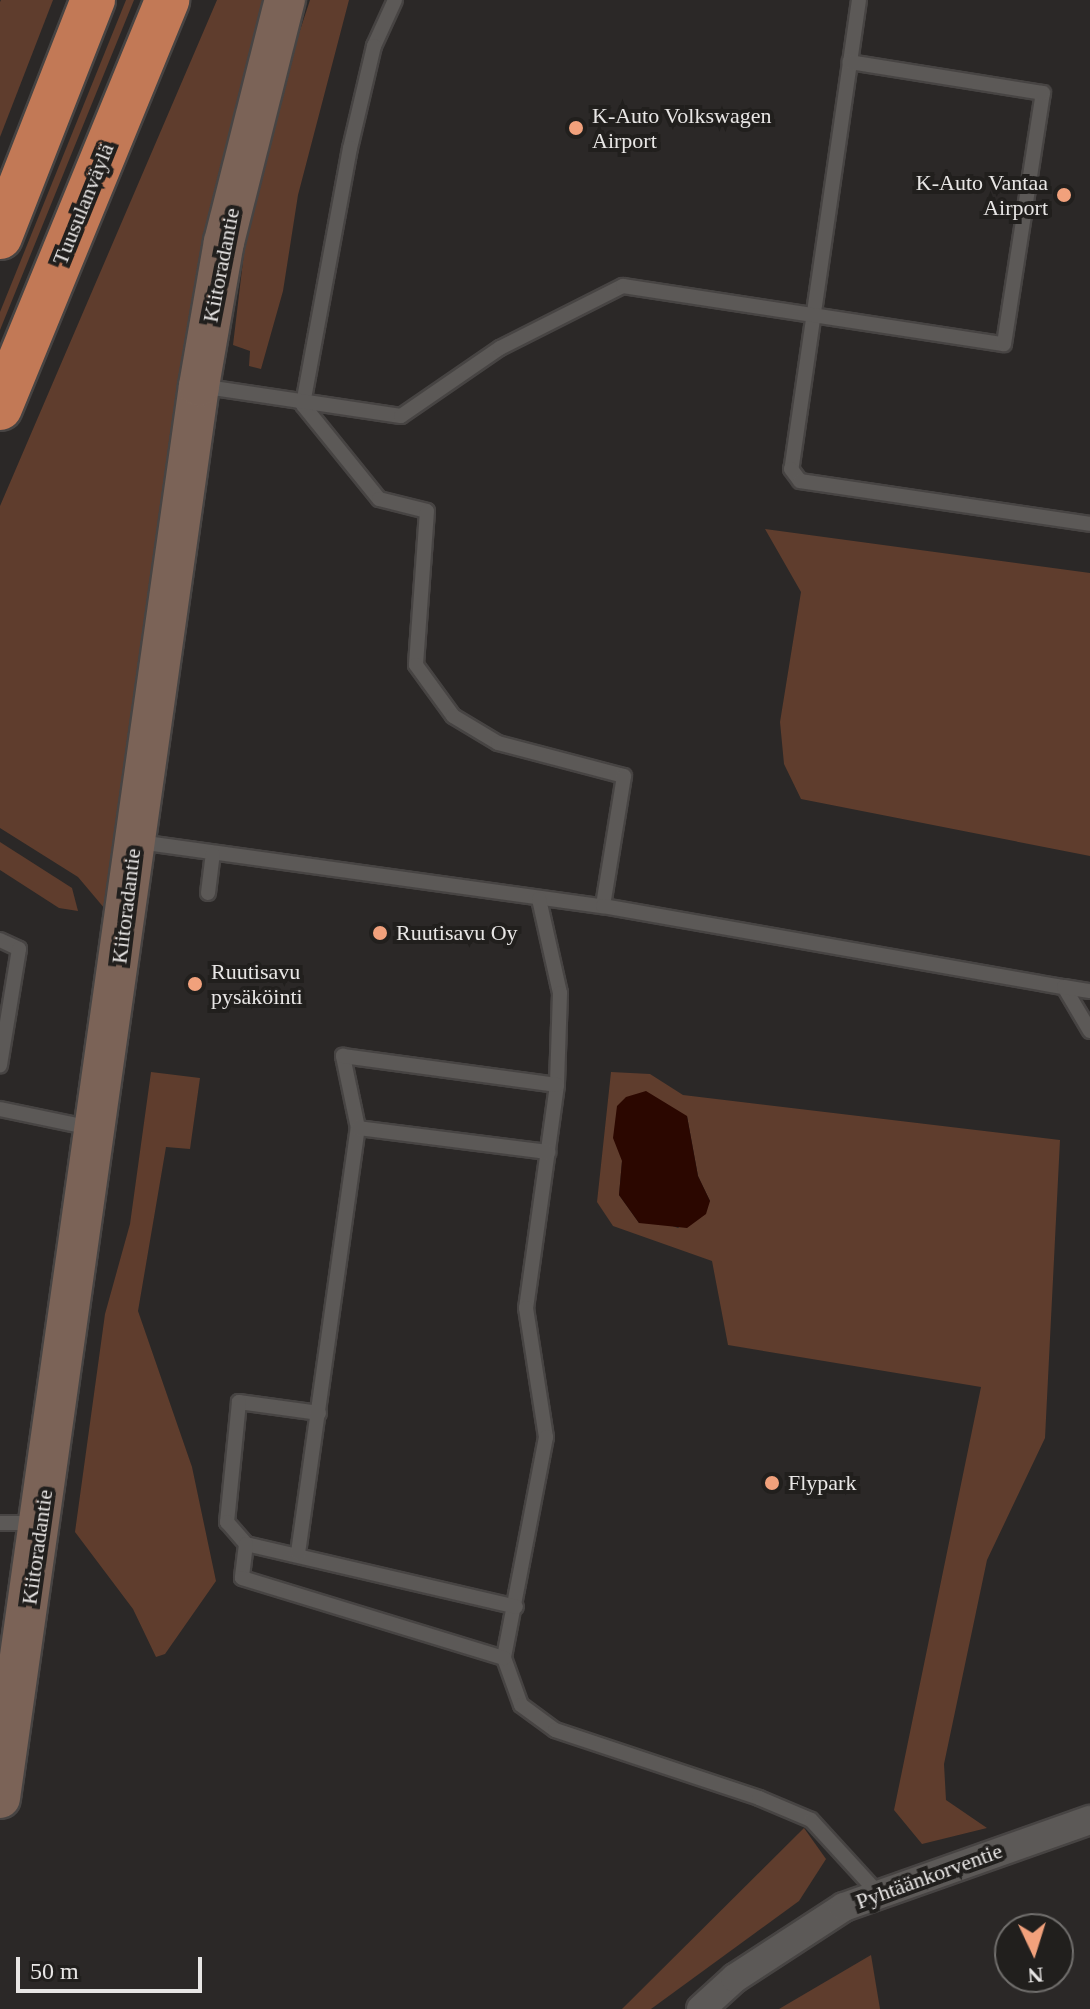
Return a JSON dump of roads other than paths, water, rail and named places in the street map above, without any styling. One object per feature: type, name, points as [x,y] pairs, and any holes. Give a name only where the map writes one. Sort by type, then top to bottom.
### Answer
[{"type":"highway","points":[[2,230],[93,0]]},
{"type":"highway","name":"Tuusulanväylä","points":[[0,408],[167,0]]},
{"type":"main road","name":"Kiitoradantie","points":[[0,1798],[199,386],[224,242],[285,6]]},
{"type":"street","name":"Pyhtäänkorventie","points":[[701,2009],[793,1937],[877,1892],[1090,1820]]},
{"type":"lane","points":[[395,0],[374,46],[350,148],[303,405],[379,499],[427,511],[416,665],[453,716],[498,743],[624,776],[603,906]]},
{"type":"lane","points":[[859,0],[789,458],[800,481],[1090,524]]},
{"type":"lane","points":[[199,386],[303,405],[401,416],[500,348],[623,286],[1009,344],[1043,93],[849,62]]},
{"type":"lane","points":[[134,842],[603,906],[1090,991]]},
{"type":"lane","points":[[208,893],[213,854]]},
{"type":"lane","points":[[539,899],[560,993],[557,1085],[526,1308],[546,1437],[504,1658],[521,1705],[555,1730],[759,1798],[811,1820],[877,1892]]},
{"type":"lane","points":[[0,940],[19,949],[0,1065]]},
{"type":"lane","points":[[1064,987],[1090,1031]]},
{"type":"lane","points":[[298,1553],[358,1128],[343,1056],[557,1085]]},
{"type":"lane","points":[[0,1109],[95,1129]]},
{"type":"lane","points":[[358,1128],[548,1152]]},
{"type":"lane","points":[[319,1413],[239,1402],[227,1522],[246,1544],[298,1553],[516,1607]]},
{"type":"lane","points":[[0,1523],[40,1523]]},
{"type":"lane","points":[[246,1544],[242,1578],[504,1658]]},
{"type":"place","name":"K-Auto Volkswagen Airport","points":[[576,128]]},
{"type":"place","name":"K-Auto Vantaa Airport","points":[[1064,195]]},
{"type":"place","name":"Ruutisavu Oy","points":[[380,933]]},
{"type":"place","name":"Ruutisavu pysäköinti","points":[[195,984]]},
{"type":"place","name":"Flypark","points":[[772,1483]]}]
